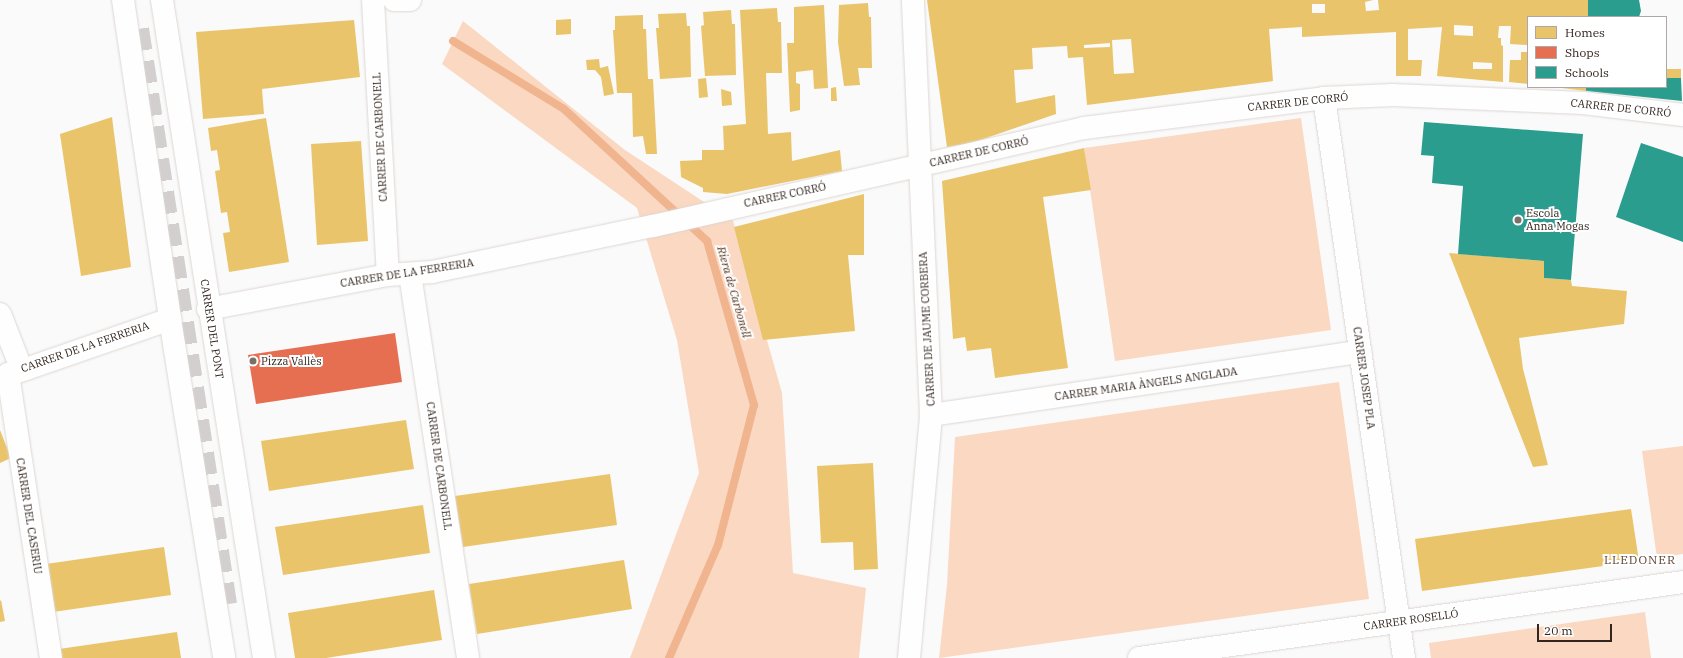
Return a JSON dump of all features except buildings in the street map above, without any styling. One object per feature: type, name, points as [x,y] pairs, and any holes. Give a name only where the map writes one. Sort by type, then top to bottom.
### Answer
[{"type":"street","points":[[123,0],[170,319],[224,658]]},
{"type":"street","name":"CARRER DEL PONT","points":[[162,0],[208,309],[264,658]]},
{"type":"street","name":"CARRER DE CARBONELL","points":[[373,0],[388,274]]},
{"type":"street","points":[[394,0],[410,0]]},
{"type":"street","name":"CARRER DE JAUME CORBERA","points":[[909,658],[932,415],[918,166],[913,0]]},
{"type":"street","name":"CARRER DE CORRÓ","points":[[918,166],[1084,128],[1324,98],[1393,95],[1583,103],[1683,115]]},
{"type":"street","name":"CARRER JOSEP PLA","points":[[1324,98],[1404,658]]},
{"type":"street","name":"CARRER CORRÓ","points":[[652,226],[918,166]]},
{"type":"street","name":"CARRER DE LA FERRERIA","points":[[208,309],[388,274],[410,274],[652,226]]},
{"type":"street","name":"CARRER DE CARBONELL","points":[[410,274],[468,658]]},
{"type":"street","name":"CARRER DEL CASERIU","points":[[0,314],[10,373],[51,658]]},
{"type":"street","name":"CARRER DE LA FERRERIA","points":[[10,373],[170,319]]},
{"type":"street","name":"CARRER MARIA ÀNGELS ANGLADA","points":[[932,415],[1360,352]]},
{"type":"street","name":"CARRER ROSELLÓ","points":[[1139,658],[1683,582]]},
{"type":"shaded area","points":[[463,21],[625,150],[733,221],[782,393],[793,573],[866,588],[859,658],[630,658],[699,473],[677,340],[637,208],[442,64]]},
{"type":"shaded area","points":[[1301,118],[1331,330],[1115,361],[1084,148]]},
{"type":"shaded area","points":[[1339,382],[1369,599],[939,658],[947,585],[955,437]]},
{"type":"shaded area","points":[[1683,446],[1683,554],[1657,558],[1642,451]]},
{"type":"shaded area","points":[[1645,612],[1651,658],[1431,658],[1429,643]]},
{"type":"waterway","name":"Riera de Carbonell","points":[[453,41],[564,109],[707,241],[754,405],[718,545],[669,658]]},
{"type":"tunnel","points":[[138,29],[226,604]]},
{"type":"place","name":"Escola Anna Mogas","points":[[1518,220]]},
{"type":"place","name":"Pizza Vallès","points":[[253,361]]},
{"type":"district","name":"LLEDONER","points":[[1640,560]]}]
